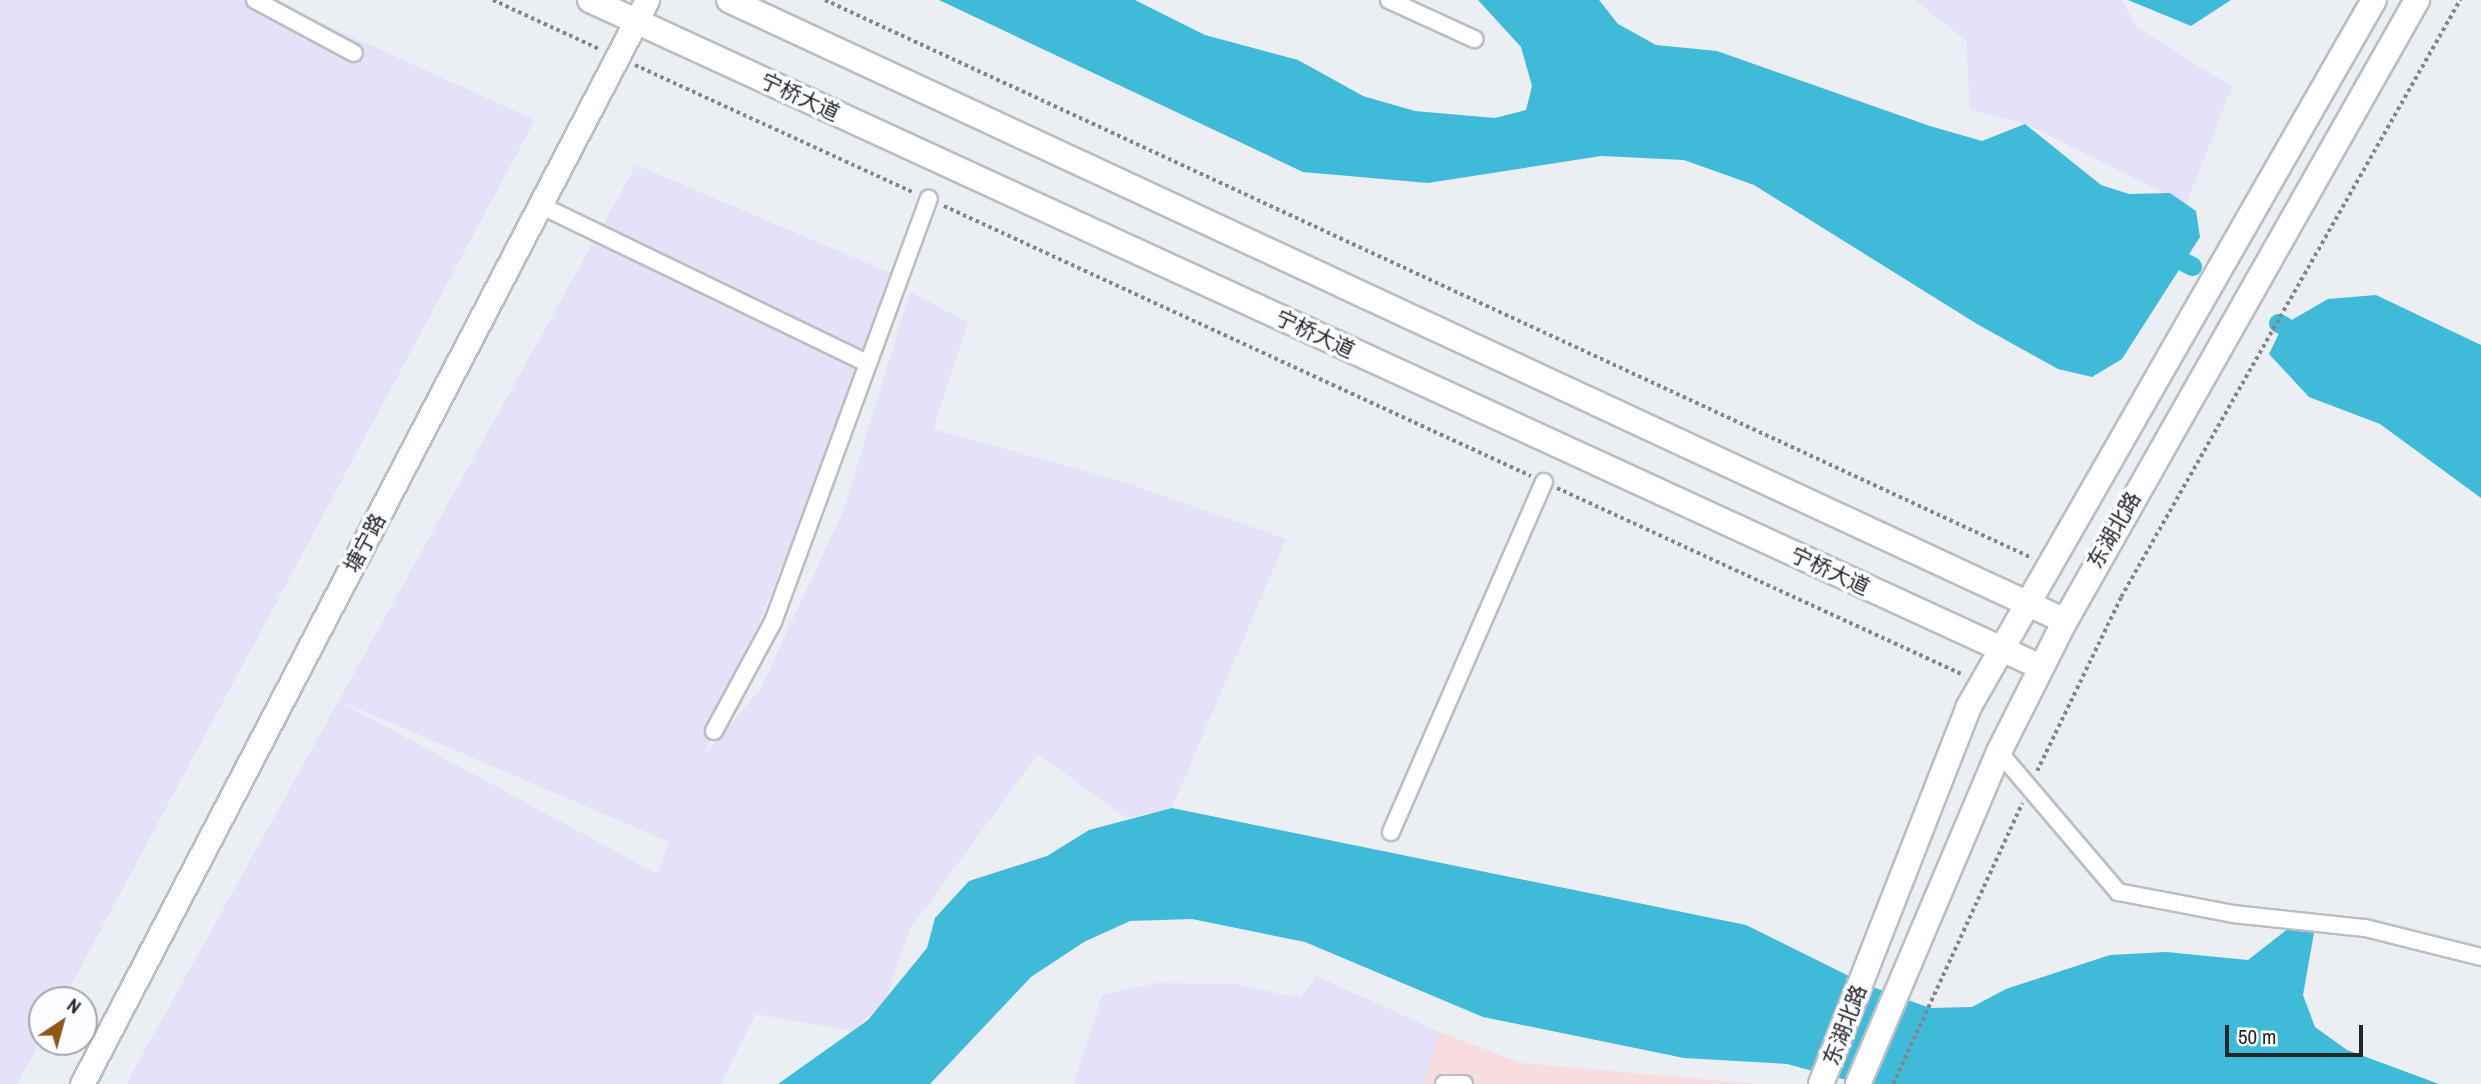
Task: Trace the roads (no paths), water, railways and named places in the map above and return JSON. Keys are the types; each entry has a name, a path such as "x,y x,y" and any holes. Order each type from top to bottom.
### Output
{"main road":[{"name":"宁桥大道","path":"590,0 642,11 2041,667"},
{"path":"729,0 2028,598 2065,621"},
{"name":"东湖北路","path":"1821,1084 1982,683 2046,565 2374,0"},
{"name":"东湖北路","path":"1858,1084 1906,965 1999,752 2041,667 2417,0"}],"street":[{"path":"255,0 354,53"},
{"path":"1389,0 1474,39"},
{"name":"塘宁路","path":"82,1084 642,11"},
{"path":"714,731 773,622 864,362 929,199"},
{"path":"542,206 864,362"},
{"path":"1391,832 1544,482"},
{"path":"1999,752 2118,892 2233,914 2365,928 2481,957"},
{"path":"1444,1084 1464,1084"}],"water":[{"path":"939,0 1135,0 1205,35 1298,60 1363,96 1415,111 1495,118 1526,110 1532,86 1521,47 1478,0 1599,0 1618,24 1656,45 1717,51 1930,126 1982,141 2025,124 2101,185 2129,194 2170,193 2196,211 2200,237 2122,359 2092,377 2058,369 1977,324 1754,185 1684,160 1601,156 1428,183 1303,172"},
{"path":"2128,0 2231,0 2191,26"},
{"path":"2376,295 2481,345 2481,498 2380,424 2309,397 2269,354 2283,325 2328,299"},
{"path":"1172,808 1746,925 1867,985 1930,1008 1972,1007 2006,989 2110,955 2166,952 2248,960 2294,924 2314,933 2303,995 2315,1027 2347,1050 2439,1084 1861,1084 1787,1064 1684,1058 1483,1017 1305,942 1192,919 1130,921 1084,942 1031,977 930,1084 778,1084 868,1020 927,948 935,918 969,881 1047,856 1089,830"}],"waterway":[{"path":"2184,262 2192,266"},
{"path":"2278,323 2283,325"}]}
